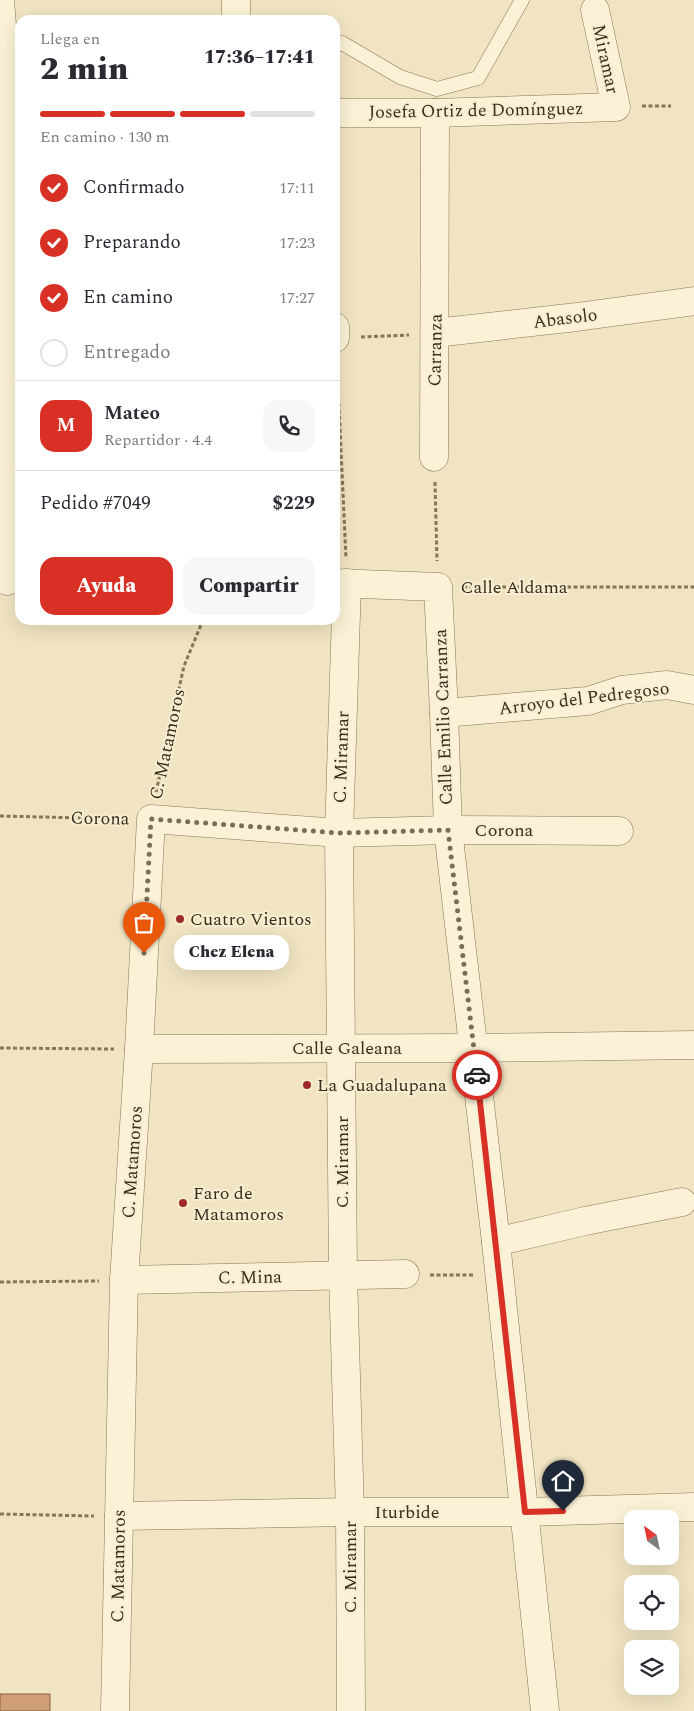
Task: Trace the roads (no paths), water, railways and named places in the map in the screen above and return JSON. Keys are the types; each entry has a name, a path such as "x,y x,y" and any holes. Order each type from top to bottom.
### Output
{"street":[{"path":"0,0 5,113 10,341 9,581"},
{"path":"236,0 236,15"},
{"name":"Miramar","path":"595,10 616,107"},
{"name":"Josefa Ortiz de Domínguez","path":"340,113 435,113 616,107"},
{"name":"Carranza","path":"434,457 436,332 435,113"},
{"name":"Abasolo","path":"436,332 577,317 694,301"},
{"name":"Calle Aldama","path":"341,583 438,587"},
{"name":"C. Miramar","path":"341,583 339,833 342,1275 350,1512 351,1711"},
{"name":"Calle Emilio Carranza","path":"438,587 448,830 496,1242 546,1711"},
{"name":"Arroyo del Pedregoso","path":"444,713 588,701 622,690 667,685 694,690"},
{"name":"Corona","path":"151,819 339,833 448,830 618,832"},
{"name":"C. Matamoros","path":"115,1711 124,1280 151,819"},
{"name":"Calle Galeana","path":"139,1049 694,1045"},
{"path":"496,1242 682,1202"},
{"name":"C. Mina","path":"124,1280 404,1274"},
{"name":"Iturbide","path":"119,1516 350,1512 525,1512 694,1507"}],"lane":[{"path":"340,44 342,43 400,76 437,89 478,78 522,0"}],"place":[{"name":"Cuatro Vientos","path":"180,919"},
{"name":"Chez Elena","path":"144,953"},
{"name":"La Guadalupana","path":"307,1085"},
{"name":"Faro de Matamoros","path":"183,1203"}]}
